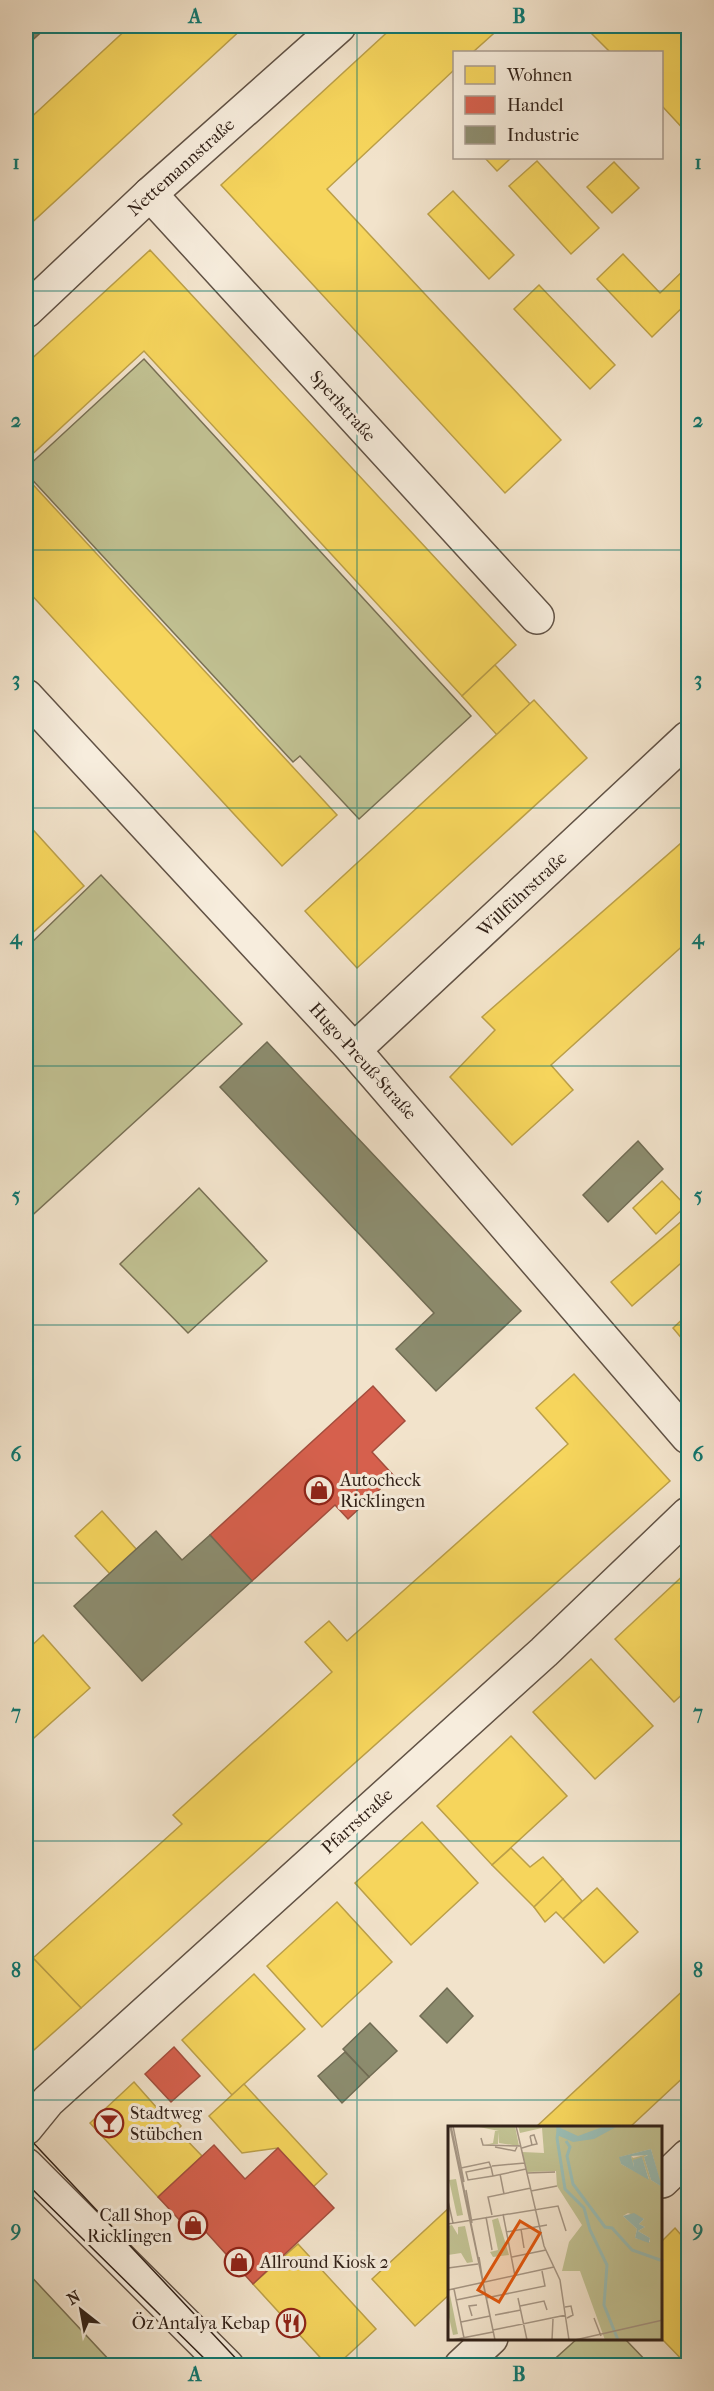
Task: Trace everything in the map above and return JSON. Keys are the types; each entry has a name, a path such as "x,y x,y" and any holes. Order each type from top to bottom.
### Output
{"street":[{"name":"Nettemannstraße","path":"26,311 150,194 339,26"},
{"name":"Sperlstraße","path":"150,194 537,617"},
{"name":"Hugo-Preuß-Straße","path":"26,696 354,1050 688,1437"},
{"name":"Willführstraße","path":"354,1050 688,738"},
{"name":"Pfarrstraße","path":"26,2128 48,2102 544,1652 688,1514"},
{"path":"663,2180 688,2156"},
{"path":"26,2165 227,2366"},
{"path":"461,2366 489,2340"}],"green space":[{"path":"144,359 471,716 359,819 300,756 293,762 26,473 26,468"},
{"path":"101,875 242,1024 26,1221 26,948"},
{"path":"199,1188 267,1261 188,1333 120,1264"},
{"path":"26,2271 111,2362 107,2365 26,2365"},
{"path":"576,2340 626,2340 650,2365 548,2365"}],"building: Wohnen":[{"path":"130,26 245,26 26,228 26,122"},
{"path":"394,26 502,26 474,51 453,51 453,71 327,189 561,440 505,493 221,185"},
{"path":"584,26 687,26 688,134 663,107 663,51 609,51"},
{"path":"486,159 510,159 497,171"},
{"path":"537,161 599,228 571,254 509,186"},
{"path":"614,162 639,188 612,213 587,187"},
{"path":"453,191 514,255 489,279 428,214"},
{"path":"150,250 516,645 462,696 144,351 26,460 26,364"},
{"path":"623,254 660,293 688,266 688,302 652,337 597,279"},
{"path":"539,285 615,365 590,389 514,309"},
{"path":"26,477 337,815 282,866 26,589"},
{"path":"495,665 530,704 497,735 462,696"},
{"path":"534,700 587,758 357,968 305,911"},
{"path":"26,822 84,886 28,937 26,933"},
{"path":"688,837 688,941 551,1065 573,1090 512,1145 450,1077 495,1030 482,1017"},
{"path":"662,1181 686,1206 656,1234 633,1208"},
{"path":"688,1216 688,1257 632,1306 611,1282"},
{"path":"688,1314 688,1346 673,1328"},
{"path":"574,1374 670,1481 81,2008 33,1958 182,1824 173,1815 332,1672 305,1642 329,1621 347,1641 568,1444 536,1408"},
{"path":"102,1511 137,1550 110,1574 75,1536"},
{"path":"688,1571 688,1689 674,1702 615,1639"},
{"path":"43,1635 90,1688 26,1745 26,1651"},
{"path":"591,1659 653,1726 595,1779 533,1712"},
{"path":"511,1736 567,1796 492,1865 437,1806"},
{"path":"422,1822 478,1883 411,1945 355,1883"},
{"path":"511,1848 530,1867 543,1857 563,1879 534,1907 492,1865"},
{"path":"563,1879 582,1901 563,1919 556,1912 545,1922 534,1907"},
{"path":"597,1888 638,1932 604,1963 563,1919"},
{"path":"337,1902 392,1962 322,2027 267,1966"},
{"path":"33,1958 81,2008 26,2057 26,1964"},
{"path":"254,1974 305,2029 232,2095 182,2040"},
{"path":"688,1986 688,2073 631,2126 537,2126"},
{"path":"134,2082 157,2108 162,2105 181,2126 177,2130 202,2156 158,2197 90,2123"},
{"path":"244,2084 327,2174 313,2187 278,2148 242,2153 209,2116"},
{"path":"448,2209 448,2296 415,2326 372,2279"},
{"path":"675,2228 688,2243 688,2366 663,2340 663,2240"},
{"path":"298,2244 376,2329 336,2366 328,2366 253,2284"}],"building: Handel":[{"name":"Autocheck Ricklingen","path":"373,1386 405,1421 372,1452 394,1476 348,1519 335,1505 252,1581 210,1535"},
{"path":"174,2047 200,2076 171,2102 145,2074"},
{"path":"214,2145 245,2179 278,2148 334,2208 253,2284 197,2222 188,2229 158,2197"}],"building: Industrie":[{"path":"26,26 48,26 26,46"},
{"path":"267,1042 521,1311 436,1391 396,1349 434,1313 220,1087"},
{"path":"638,1141 663,1169 608,1222 583,1195"},
{"path":"156,1531 182,1560 210,1535 252,1581 142,1681 74,1606"},
{"path":"447,1988 473,2016 447,2043 420,2016"},
{"path":"370,2023 397,2051 369,2077 343,2049"},
{"path":"345,2052 369,2077 342,2103 318,2076"}],"tram line":[{"path":"26,2135 243,2366"},
{"path":"26,2183 212,2366"}],"place":[{"name":"Autocheck Ricklingen","path":"319,1490"},
{"name":"Stadtweg Stübchen","path":"109,2123"},
{"name":"Call Shop Ricklingen","path":"193,2225"},
{"name":"Allround Kiosk 2","path":"239,2262"},
{"name":"Öz Antalya Kebap","path":"291,2323"}]}
